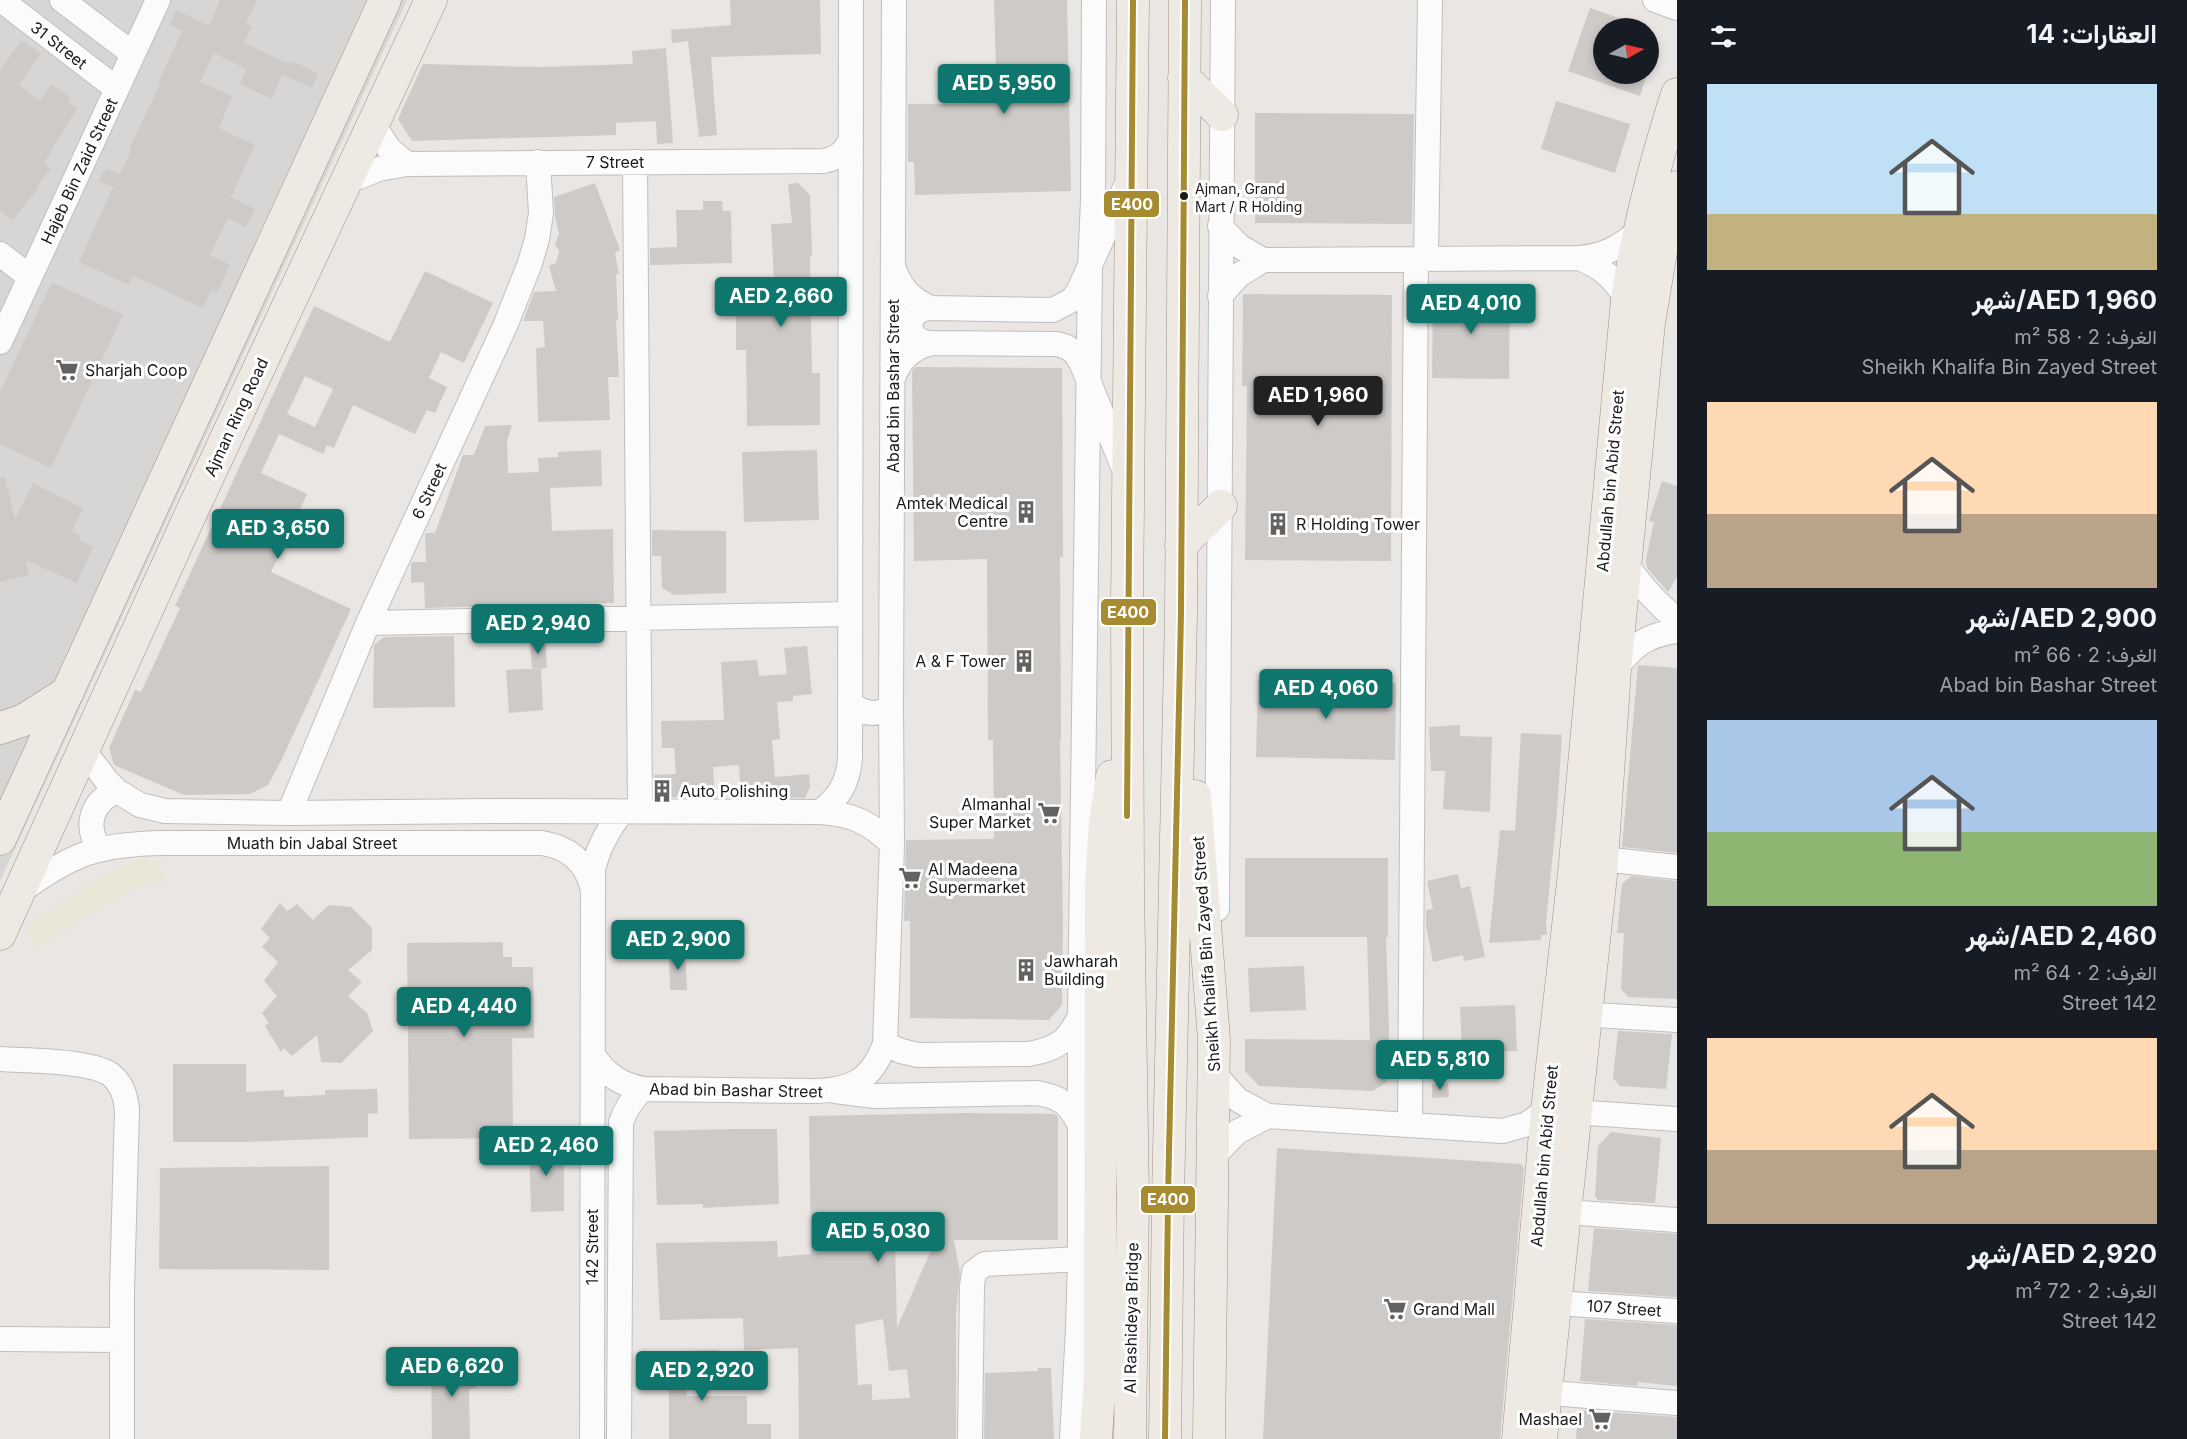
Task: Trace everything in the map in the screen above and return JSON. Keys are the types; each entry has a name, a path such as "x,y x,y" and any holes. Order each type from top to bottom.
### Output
{"main road":[{"path":"0,839 185,431 385,0"},
{"name":"Ajman Ring Road","path":"0,934 186,524 431,0"},
{"path":"1078,1330 1090,1266 1100,1187 1102,853 1115,760 1127,729 1133,0"},
{"name":"Sheikh Khalifa Bin Zayed Street","path":"1165,1439 1181,614 1185,0"},
{"path":"1184,78 1222,115"},
{"name":"Abdullah bin Abid Street","path":"1529,1439 1566,1204 1588,1113 1600,965 1592,869 1626,300 1638,231 1677,94"},
{"name":"Abdullah bin Abid Street","path":"1518,1439 1547,1110 1592,869 1615,670 1649,323 1666,267 1677,187"},
{"path":"1181,545 1221,506"},
{"name":"Sheikh Khalifa Bin Zayed Street","path":"1181,614 1211,989 1215,1076 1209,1438"},
{"path":"0,728 24,720 68,691"},
{"name":"Al Rashideya Bridge","path":"1127,729 1132,1197 1130,1439"},
{"name":"Abdullah bin Abid Street","path":"1540,1439 1566,1204 1577,900 1592,869"},
{"path":"1080,1141 1100,1187"},
{"name":"Abdullah bin Abid Street","path":"1559,1439 1571,1304 1566,1204"},
{"path":"1090,1266 1099,1390 1096,1439"},
{"path":"1089,1439 1099,1390"},
{"path":"1099,1390 1108,1410 1107,1439"},
{"path":"1209,1438 1234,1418"}],"street":[{"name":"31 Street","path":"1,0 117,89"},
{"path":"62,0 133,54"},
{"name":"Hajeb Bin Zaid Street","path":"0,342 158,0"},
{"path":"820,812 838,795 849,774 851,0"},
{"name":"Abad bin Bashar Street","path":"593,1054 602,1068 614,1078 627,1086 643,1089 833,1091 851,1086 867,1076 879,1061 885,1044 892,844 894,0"},
{"path":"970,1439 972,1279 974,1272 986,1264 1090,1266 1080,1141 1080,1016 1094,0"},
{"path":"1211,989 1216,932 1221,506 1220,226 1224,0"},
{"path":"1410,1125 1421,259 1430,0"},
{"path":"1655,0 1677,8"},
{"path":"373,124 388,149 407,164"},
{"name":"7 Street","path":"346,182 380,169 407,164 823,161 832,160 841,155 851,139"},
{"path":"823,161 839,170 850,184"},
{"name":"6 Street","path":"289,813 368,623 505,326 530,263 537,239 540,213 538,162"},
{"path":"631,812 638,619 635,162"},
{"path":"1128,480 1081,362 1067,347 1057,344 922,343 914,338 910,330 910,321 915,313 923,308 1053,310 1072,300 1090,268 1131,173"},
{"path":"1220,226 1239,246 1263,260 1579,258 1611,251 1626,243 1638,231"},
{"path":"0,254 30,277"},
{"path":"1579,258 1594,264 1608,274 1619,286 1626,300"},
{"path":"1220,296 1239,275 1263,260"},
{"path":"893,268 898,282 907,293 918,302 932,308"},
{"path":"893,378 898,365 906,355 918,347 931,344"},
{"path":"1625,562 1639,584 1656,603 1677,620"},
{"path":"368,623 850,614"},
{"path":"1615,670 1627,654 1642,641 1677,631"},
{"path":"850,702 856,709 874,714 891,707"},
{"name":"Muath bin Jabal Street","path":"84,751 107,782 117,791 140,805 165,811 631,812"},
{"path":"100,849 92,835 91,819 97,804 109,794 117,791"},
{"path":"492,811 500,827 492,842"},
{"path":"593,1054 593,869 598,848 608,829 631,812 841,813 860,819 878,830 892,844"},
{"name":"Muath bin Jabal Street","path":"20,892 72,858 100,849 141,843 542,843 566,850 584,867 590,878 592,890"},
{"path":"1592,869 1677,867"},
{"path":"1596,1015 1677,1020"},
{"path":"885,1044 918,1055 1029,1054 1046,1051 1061,1043 1073,1031 1080,1016"},
{"name":"142 Street","path":"592,1439 593,1054"},
{"path":"0,1059 98,1068 110,1074 120,1084 126,1096 128,1110 122,1340 122,1439"},
{"path":"1215,1076 1238,1100 1268,1116 1503,1131 1527,1124 1547,1110"},
{"name":"142 Street","path":"619,1439 621,1122 625,1109 643,1089"},
{"path":"833,1091 875,1096 1051,1095 1064,1102 1074,1113 1080,1141"},
{"path":"1588,1113 1677,1119"},
{"path":"1214,1156 1237,1132 1268,1116"},
{"path":"1503,1131 1516,1137 1527,1146 1536,1156 1542,1169"},
{"path":"592,1153 606,1148 620,1155"},
{"path":"1566,1204 1677,1220"},
{"name":"107 Street","path":"1571,1304 1677,1311"},
{"path":"1072,1439 1078,1330"},
{"path":"0,1339 122,1340"},
{"path":"1563,1394 1677,1403"}],"shaded area":[{"path":"0,0 407,0 0,881"},
{"path":"157,859 164,881 130,890 36,948 26,926 98,879 126,865 141,860"}],"building":[{"path":"220,0 257,0 246,24 252,26 244,43 290,64 292,61 318,73 312,88 282,75 272,99 240,84 246,69 214,53 200,82 232,96 219,128 255,145 231,197 255,209 246,227 228,218 210,255 230,265 217,293 211,290 203,308 133,276 129,285 79,262 113,187 99,181 106,168 120,174 182,31 169,25 176,10 209,26"},
{"path":"730,0 820,0 821,54 711,57 717,135 699,137 688,41 672,43 671,30 731,25"},
{"path":"994,0 1067,0 1071,191 915,195 914,162 908,162 908,104 997,103"},
{"path":"1590,8 1619,18 1593,18 1593,80 1568,71"},
{"path":"22,40 41,54 19,85 40,100 51,84 71,98 68,103 77,108 44,163 51,168 12,221 0,210 0,70"},
{"path":"666,48 673,143 657,144 656,121 616,123 616,135 412,141 398,119 423,64 538,67 633,64 632,51"},
{"path":"1605,84 1644,84 1640,96"},
{"path":"1556,101 1630,124 1615,173 1541,149"},
{"path":"1255,113 1414,114 1412,224 1255,223"},
{"path":"595,183 620,250 615,253 619,274 616,274 618,320 616,320 619,377 608,377 610,420 538,422 536,348 545,347 543,321 523,321 534,292 556,291 549,266 556,263 559,251 555,244 559,234 554,197"},
{"path":"798,183 810,195 812,373 820,373 820,425 747,426 746,350 736,350 736,279 774,279 771,224 792,223 788,184"},
{"path":"703,201 722,201 723,211 731,211 732,263 650,265 650,248 677,247 676,210 703,210"},
{"path":"425,271 493,303 464,363 441,352 429,378 447,387 435,413 427,410 415,434 353,405 334,448 327,445 323,454 279,434 261,473 307,494 271,572 351,609 268,785 250,794 184,795 114,765 109,748 135,690 141,692 180,608 175,606 314,306 390,342","holes":["305,376 333,389 315,427 287,414"]},
{"path":"52,282 123,315 51,468 0,444 0,392"},
{"path":"1433,290 1510,291 1509,379 1432,378"},
{"path":"1243,294 1392,295 1391,561 1245,560 1247,386 1242,386"},
{"path":"916,367 1062,368 1063,557 1060,557 1060,740 1062,1005 1049,1020 910,1018 910,921 904,921 906,840 994,839 993,740 988,740 987,559 914,561 912,371"},
{"path":"512,425 507,441 508,473 539,472 538,458 558,457 558,452 601,450 602,486 550,488 552,531 613,529 614,603 425,608 424,582 411,583 411,565 412,562 426,562 425,533 435,533 463,455 474,455 485,426"},
{"path":"817,450 819,520 744,522 742,452"},
{"path":"5,477 15,519 33,483 83,508 72,531 81,536 79,540 93,547 77,583 26,560 29,575 0,582 0,478"},
{"path":"1662,481 1677,486 1677,577 1668,592 1647,568 1646,559 1654,522 1649,521"},
{"path":"652,530 726,531 726,593 674,595 662,588 661,556 652,556"},
{"path":"454,636 455,707 373,708 374,645 384,637"},
{"path":"545,641 547,668 532,669 530,642"},
{"path":"807,646 812,694 793,696 793,701 777,702 780,739 772,740 775,777 809,774 810,787 805,798 741,796 739,765 713,767 715,797 654,797 654,775 676,774 674,748 662,748 661,721 724,720 721,662 757,660 759,676 787,674 784,648"},
{"path":"1638,665 1677,668 1677,853 1622,847"},
{"path":"541,668 543,710 509,713 506,670"},
{"path":"1258,680 1396,683 1395,760 1256,757"},
{"path":"1460,725 1460,736 1492,737 1490,812 1443,809 1445,771 1431,771 1429,727"},
{"path":"1521,733 1562,735 1546,922 1547,935 1541,935 1541,940 1489,943 1500,830 1515,831"},
{"path":"1245,858 1388,858 1387,1082 1373,1091 1259,1086 1245,1071 1245,1039 1370,1040 1367,937 1245,937"},
{"path":"1458,874 1461,888 1470,886 1485,957 1464,961 1463,955 1433,962 1426,926 1426,910 1433,909 1427,881"},
{"path":"1631,876 1677,881 1677,999 1628,997 1621,989 1624,933 1617,933 1622,884"},
{"path":"280,903 287,911 297,904 313,920 329,905 351,907 372,928 372,950 348,970 362,982 348,996 367,1013 373,1031 341,1063 321,1062 317,1035 292,1056 284,1048 281,1052 265,1026 269,1023 262,1013 277,996 264,981 278,962 262,947 270,938 261,929"},
{"path":"503,942 503,957 512,957 512,967 533,967 534,1038 512,1038 513,1138 409,1139 407,943"},
{"path":"685,952 687,990 670,990 669,953"},
{"path":"1304,966 1306,1010 1250,1012 1248,968"},
{"path":"1515,1005 1517,1051 1462,1052 1460,1007"},
{"path":"1618,1031 1672,1034 1666,1089 1620,1086 1613,1078"},
{"path":"173,1064 246,1064 246,1092 284,1090 284,1097 325,1095 325,1090 377,1089 378,1113 368,1114 368,1137 246,1142 173,1142"},
{"path":"1448,1083 1449,1097 1432,1098 1432,1084"},
{"path":"965,1113 1055,1114 1058,1117 1058,1240 954,1240 960,1273 956,1314 956,1439 799,1439 798,1348 744,1350 743,1318 660,1320 656,1243 777,1241 778,1257 811,1254 809,1116","holes":["895,1241 935,1241 897,1328","883,1319 889,1371 907,1369 910,1398 872,1400 872,1384 858,1385 855,1325"]},
{"path":"777,1129 779,1204 703,1208 703,1204 657,1205 654,1131"},
{"path":"1611,1132 1661,1138 1655,1203 1597,1200 1595,1197 1598,1146"},
{"path":"549,1134 555,1160 564,1160 564,1211 531,1212 529,1138"},
{"name":"Grand Mall","path":"1277,1148 1521,1164 1524,1168 1500,1439 1263,1439"},
{"path":"329,1166 329,1270 159,1269 160,1168"},
{"path":"1594,1228 1677,1234 1677,1297 1588,1291"},
{"path":"1585,1319 1677,1325 1677,1386 1638,1382 1637,1386 1580,1381"},
{"path":"718,1350 719,1367 685,1369 687,1396 747,1396 747,1424 771,1424 771,1439 669,1439 669,1376 650,1376 649,1352"},
{"path":"476,1360 476,1388 469,1389 470,1439 432,1439 431,1361"},
{"path":"1038,1368 1051,1368 1054,1439 984,1439 985,1373 1038,1371"},
{"path":"1578,1410 1677,1417 1677,1439 1576,1439"}],"transit line":[{"name":"E400","path":"1127,816 1133,0"},
{"name":"E400","path":"1165,1439 1181,614 1185,0"}],"place":[{"name":"Ajman, Grand Mart / R Holding","path":"1184,196"},
{"name":"Sharjah Coop","path":"67,370"},
{"name":"Amtek Medical Centre","path":"1026,512"},
{"name":"R Holding Tower","path":"1278,524"},
{"name":"A & F Tower","path":"1024,661"},
{"name":"Auto Polishing","path":"662,791"},
{"name":"Almanhal Super Market","path":"1049,813"},
{"name":"Al Madeena Supermarket","path":"910,878"},
{"name":"Jawharah Building","path":"1026,970"},
{"name":"Grand Mall","path":"1395,1309"},
{"name":"Mashael","path":"1600,1419"}]}
